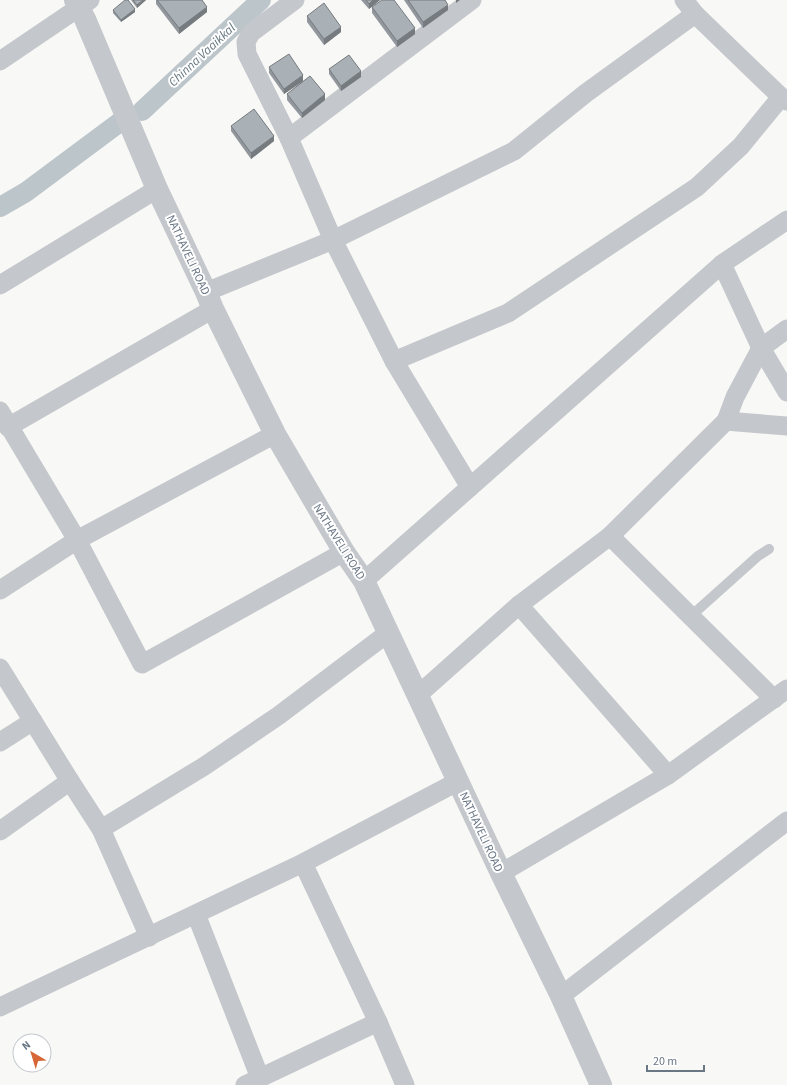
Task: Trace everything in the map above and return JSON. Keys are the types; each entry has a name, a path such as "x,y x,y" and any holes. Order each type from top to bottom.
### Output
{"street":[{"path":"295,0 250,33 246,42 246,54 289,138 333,240 394,362 470,487"},
{"path":"289,138 472,0"},
{"path":"0,61 81,3"},
{"name":"NATHAVELI ROAD","path":"81,3 85,19 157,189 275,434 344,552 364,581 500,873 561,996 597,1084"},
{"path":"344,552 142,664 77,540 4,419 210,300 514,151 690,7 784,99 741,146 697,187 508,313 394,362"},
{"path":"0,285 157,189"},
{"path":"364,581 722,264 787,220"},
{"path":"722,264 761,348 787,392"},
{"path":"418,695 519,605 610,536 726,421 735,397 761,348 787,329"},
{"path":"726,421 787,426"},
{"path":"0,590 77,540 275,434"},
{"path":"500,873 668,775 781,694 692,616 610,536"},
{"path":"519,605 668,775"},
{"path":"101,829 203,767 278,716 388,632"},
{"path":"0,668 101,829 149,937"},
{"path":"0,742 33,721"},
{"path":"0,831 70,781"},
{"path":"0,1007 303,862 458,782"},
{"path":"561,996 787,821"},
{"path":"303,862 378,1022 405,1085"},
{"path":"196,914 253,1081 378,1022"}],"lane":[{"path":"692,616 758,556 769,549"}],"building":[{"path":"125,0 128,0 135,9 121,20 113,10"},
{"path":"133,0 143,0 137,5"},
{"path":"157,0 202,0 207,7 179,28"},
{"path":"366,0 373,0 369,4"},
{"path":"382,0 394,0 415,28 397,41 372,7"},
{"path":"408,0 445,0 448,5 423,22"},
{"path":"324,3 341,27 324,39 307,16"},
{"path":"289,54 303,75 284,89 269,67"},
{"path":"349,55 361,71 341,86 329,69"},
{"path":"310,76 325,94 302,113 287,94"},
{"path":"254,109 274,136 251,153 231,126"}],"waterway":[{"name":"Chinna Vaaikkal","path":"142,111 261,0"},
{"name":"Chinna Vaaikkal","path":"0,207 26,192 120,122"}]}
